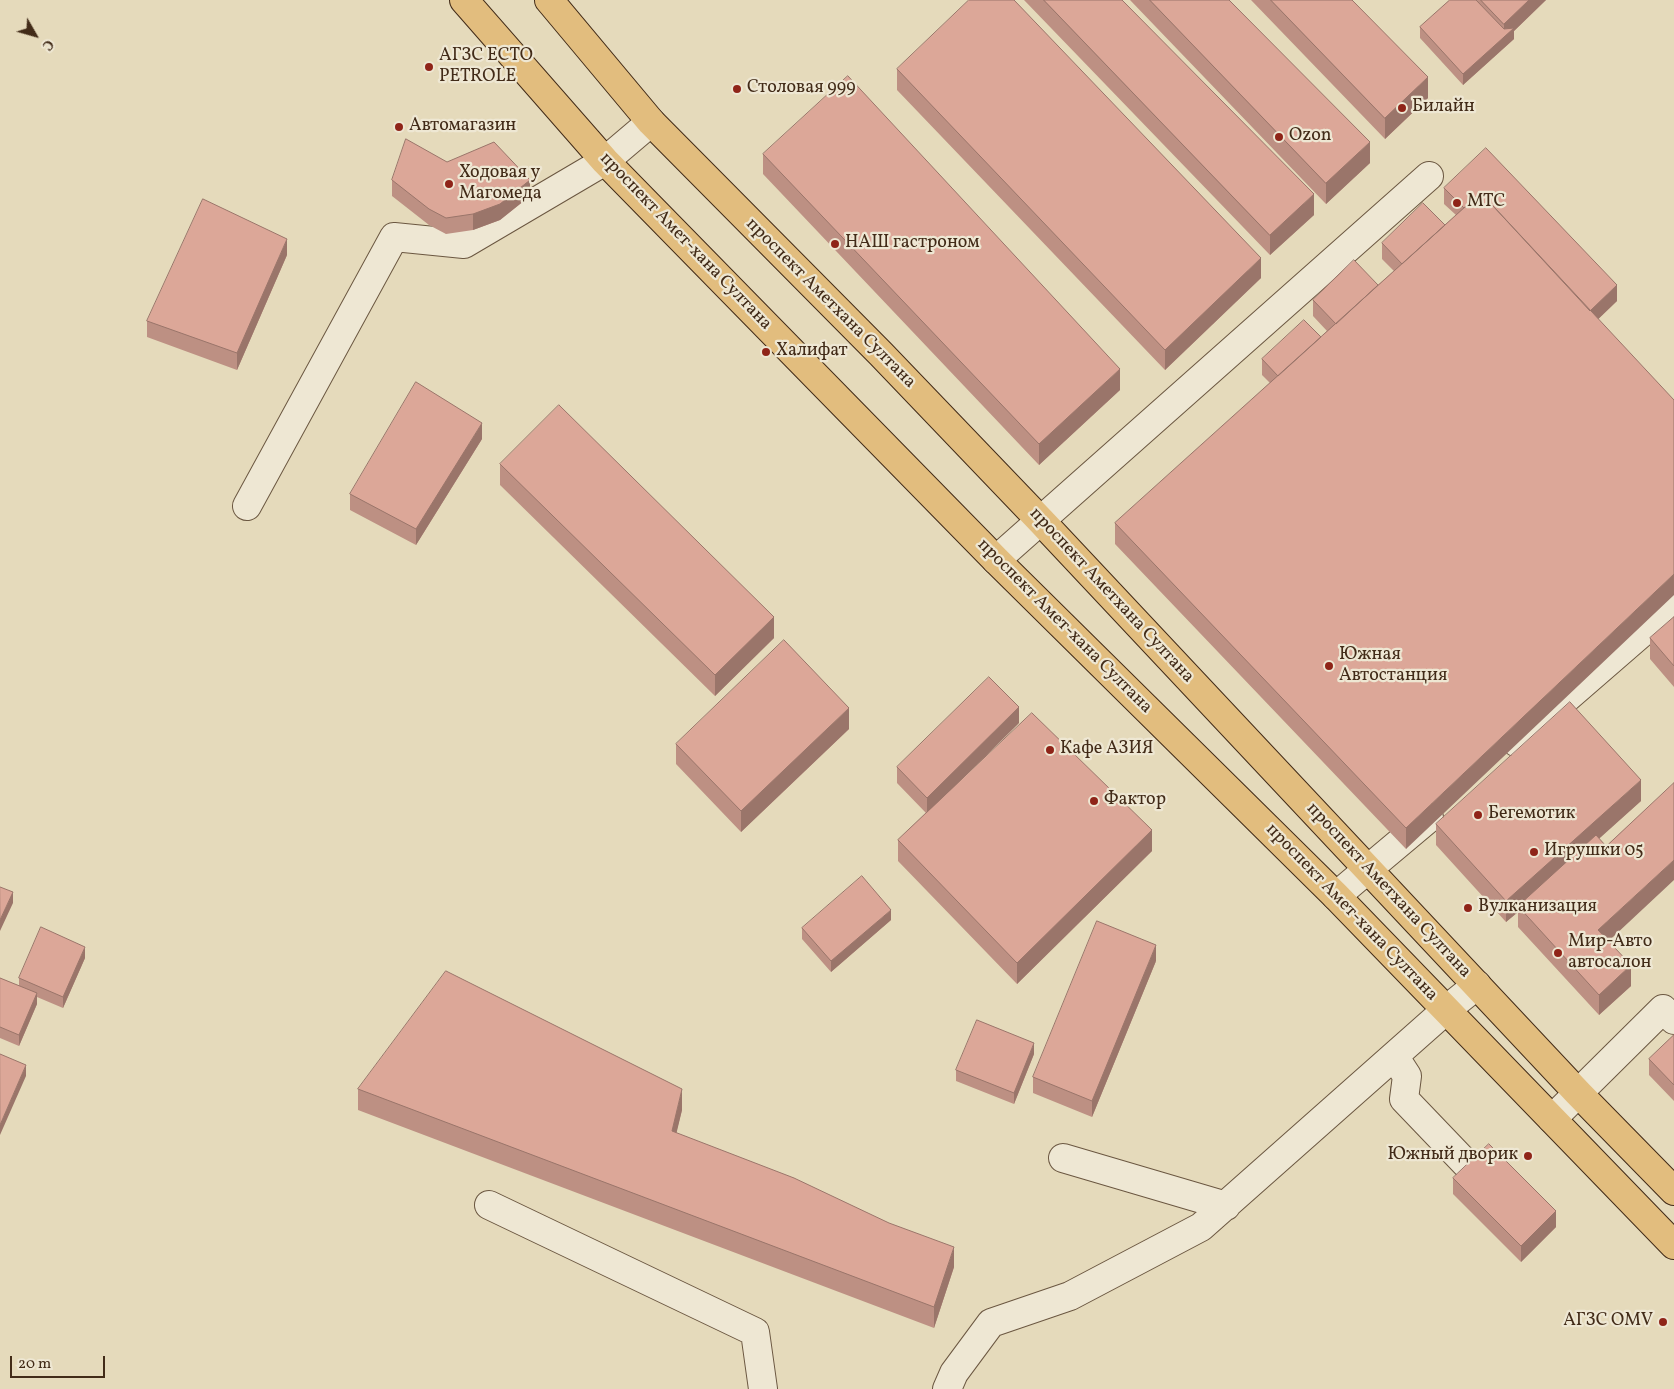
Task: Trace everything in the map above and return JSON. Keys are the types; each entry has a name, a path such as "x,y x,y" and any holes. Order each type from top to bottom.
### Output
{"main road":[{"name":"проспект Амет-хана Султана","path":"464,0 605,161 996,560 1336,896 1674,1246"},
{"name":"проспект Аметхана Султана","path":"548,0 651,122 881,354 1041,521 1578,1093 1674,1191"}],"lane":[{"path":"247,506 394,237 464,244 605,161 651,122"},
{"path":"996,560 1429,176"},
{"path":"1495,760 1674,605"},
{"path":"1336,896 1369,870 1450,799"},
{"path":"947,1389 954,1373 991,1323 1070,1296 1201,1227 1476,984"},
{"path":"1552,1119 1663,1008 1674,1020"},
{"path":"1394,1056 1407,1076 1404,1099 1472,1170"},
{"path":"1063,1158 1226,1206"},
{"path":"489,1205 755,1332 763,1389"}],"building":[{"path":"969,0 1014,0 1261,258 1165,350 897,69"},
{"path":"1044,0 1122,0 1314,194 1270,235"},
{"path":"1150,0 1229,0 1370,142 1326,183"},
{"path":"1271,0 1352,0 1428,77 1385,118"},
{"path":"1450,0 1476,0 1504,29 1514,28 1463,74 1420,27"},
{"path":"1481,0 1529,0 1504,24"},
{"path":"848,76 1120,369 1039,444 763,154"},
{"path":"406,139 447,162 494,142 530,180 500,204 473,214 446,218 429,209 392,180"},
{"path":"1486,148 1617,285 1590,311 1481,193 1464,208 1444,188"},
{"path":"1481,193 1674,400 1674,574 1406,828 1115,523"},
{"path":"203,199 287,239 237,353 147,321"},
{"path":"1423,203 1445,225 1402,264 1382,243"},
{"path":"1354,260 1378,285 1336,324 1313,300"},
{"path":"1304,320 1321,337 1278,376 1262,359"},
{"path":"416,382 482,423 416,529 350,494"},
{"path":"559,405 774,617 715,675 500,464"},
{"path":"1674,617 1674,666 1650,638"},
{"path":"784,640 849,708 741,811 676,744"},
{"path":"989,677 1019,707 927,798 897,767"},
{"path":"1570,702 1641,780 1506,901 1436,824"},
{"path":"1032,713 1152,830 1017,963 898,840"},
{"path":"1674,783 1674,860 1598,930 1631,965 1599,995 1518,906 1596,835 1606,846"},
{"path":"862,876 891,910 831,961 802,928"},
{"path":"0,887 13,892 0,920"},
{"path":"1097,921 1156,945 1092,1101 1033,1077"},
{"path":"41,927 85,947 63,997 19,978"},
{"path":"446,971 682,1089 672,1131 794,1178 889,1223 954,1247 934,1307 358,1089"},
{"path":"0,978 37,993 19,1035 0,1027"},
{"path":"977,1020 1034,1043 1014,1093 956,1070"},
{"path":"1674,1035 1674,1085 1649,1059"},
{"path":"0,1054 26,1065 0,1125"},
{"path":"1489,1144 1556,1211 1521,1246 1453,1178"}],"place":[{"name":"АГЗС ECTO PETROLE","path":"429,67"},
{"name":"Столовая 999","path":"737,89"},
{"name":"Билайн","path":"1402,108"},
{"name":"Автомагазин","path":"399,127"},
{"name":"Ozon","path":"1279,137"},
{"name":"Ходовая у Магомеда","path":"449,184"},
{"name":"МТС","path":"1457,203"},
{"name":"НАШ гастроном","path":"835,244"},
{"name":"Халифат","path":"766,352"},
{"name":"Южная Автостанция","path":"1329,666"},
{"name":"Кафе АЗИЯ","path":"1050,750"},
{"name":"Фактор","path":"1094,801"},
{"name":"Бегемотик","path":"1478,815"},
{"name":"Игрушки 05","path":"1534,852"},
{"name":"Вулканизация","path":"1468,908"},
{"name":"Мир-Авто автосалон","path":"1558,953"},
{"name":"Южный дворик","path":"1528,1156"},
{"name":"АГЗС OMV","path":"1663,1322"}]}
